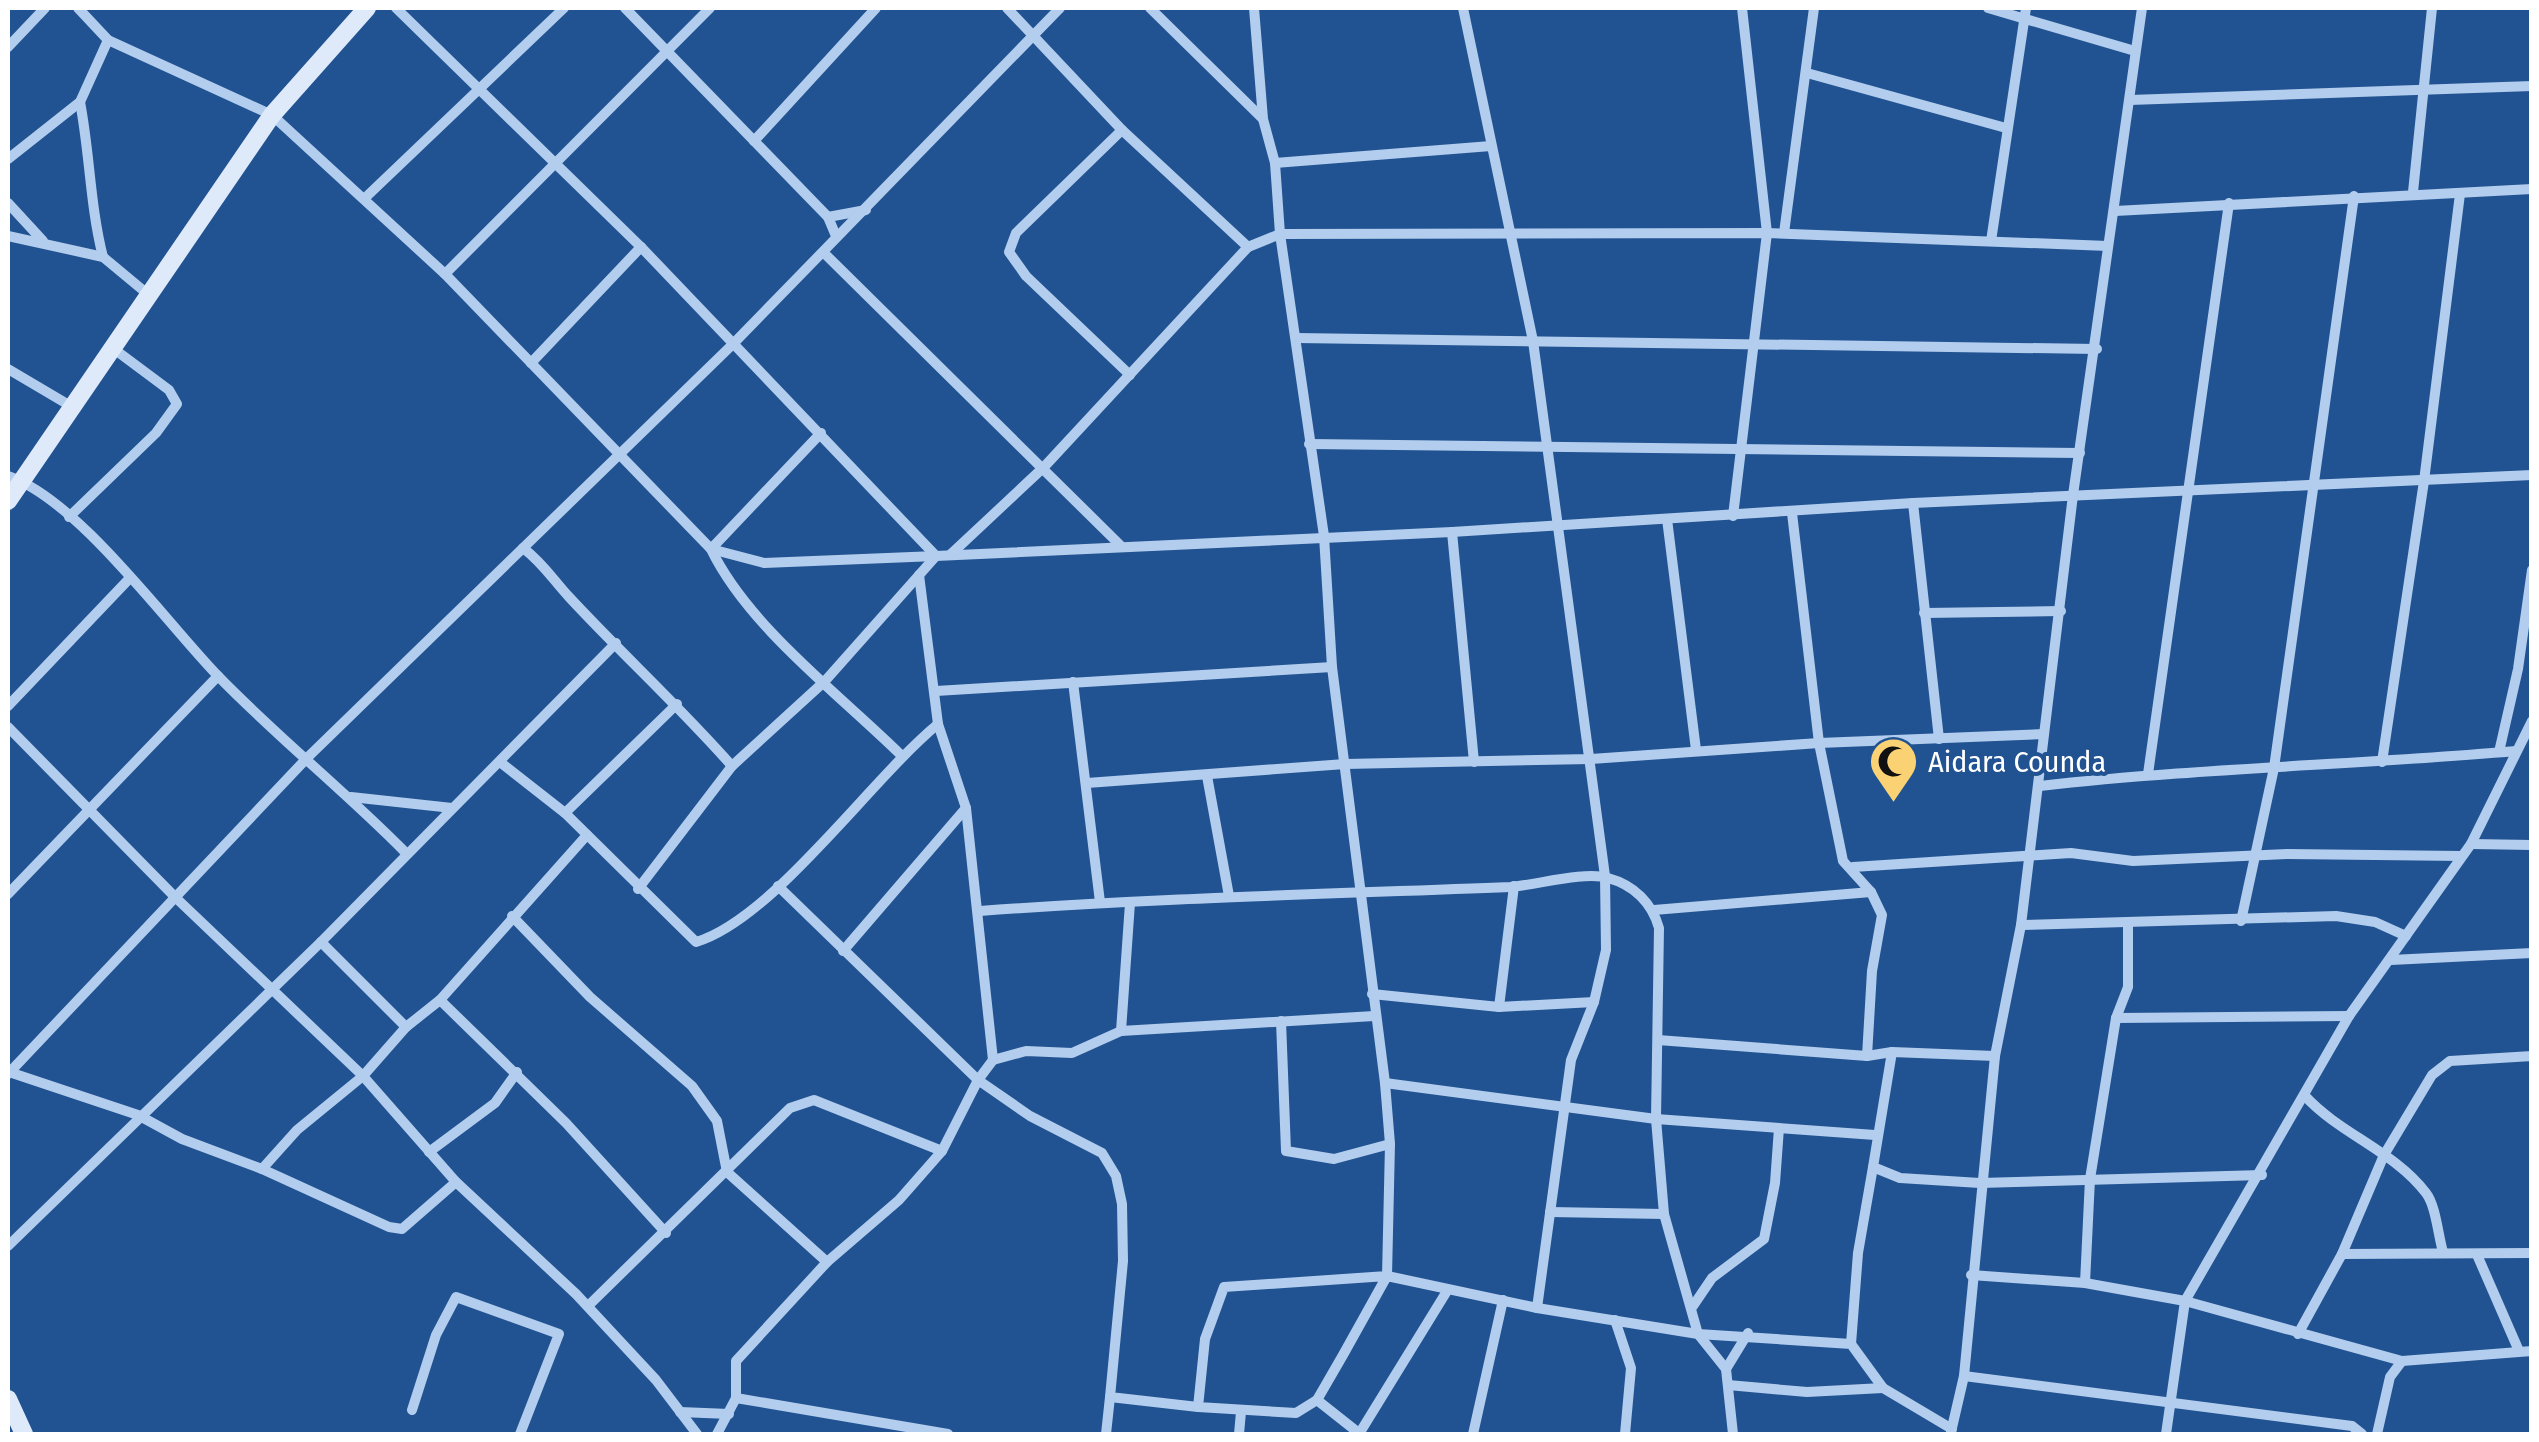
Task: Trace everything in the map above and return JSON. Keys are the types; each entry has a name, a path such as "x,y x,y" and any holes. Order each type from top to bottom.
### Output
{"main road":[{"path":"8,501 15,479 74,408 272,115 367,8"},
{"path":"8,1399 24,1434"}],"street":[{"path":"8,47 45,8"},
{"path":"78,8 108,40 272,115 366,197 711,549 726,579 749,607 901,754"},
{"path":"396,8 641,248 936,556"},
{"path":"366,197 564,8"},
{"path":"626,8 828,216 836,236"},
{"path":"445,274 710,8"},
{"path":"754,140 876,8"},
{"path":"1007,8 1034,32 1122,130 1248,247"},
{"path":"456,1182 402,1229 389,1227 262,1169 182,1139 138,1115 8,1073 308,758 733,344 1060,8"},
{"path":"1150,8 1263,119"},
{"path":"1110,1398 1241,1412 1296,1413 1316,1400 1387,1276 1390,1144 1385,1083 1332,667 1324,536 1280,234 1274,163 1263,119 1254,8"},
{"path":"1463,8 1532,341 1605,876 1606,950 1594,1002 1571,1060 1537,1308"},
{"path":"1733,516 1757,343 1767,233 1742,8"},
{"path":"1784,233 1814,8"},
{"path":"1988,8 2026,12 2135,52"},
{"path":"1892,1052 1858,1253 1851,1344 1884,1388 1951,1432 1964,1376 1995,1056 2021,925 2073,495 2097,349 2142,8"},
{"path":"2413,192 2432,8"},
{"path":"1990,240 2026,12"},
{"path":"8,158 80,102 108,40"},
{"path":"1806,74 2006,128"},
{"path":"2130,100 2532,86"},
{"path":"80,102 90,155 91,211 103,257"},
{"path":"1122,130 1016,233 1009,252 1026,276 1130,375"},
{"path":"1274,163 1491,146"},
{"path":"2115,212 2229,202 2532,189"},
{"path":"2382,762 2424,481 2460,194"},
{"path":"2240,922 2274,768 2354,196"},
{"path":"2148,774 2229,202"},
{"path":"8,203 44,242"},
{"path":"828,216 866,210"},
{"path":"950,555 1044,466 1248,247 1280,234 1784,233 2108,246"},
{"path":"8,236 103,257 151,297"},
{"path":"531,363 641,248"},
{"path":"824,253 1120,545"},
{"path":"1296,338 2097,349"},
{"path":"69,516 156,433 176,404 169,390 114,348"},
{"path":"8,369 74,408"},
{"path":"711,549 821,434"},
{"path":"1309,444 1544,443 2080,453"},
{"path":"711,549 764,562 936,556 1452,532 1913,503 2532,475"},
{"path":"15,479 69,516 218,676 406,853"},
{"path":"1913,503 1939,739"},
{"path":"1792,513 1819,742 1843,860 1872,892 1882,915 1872,971 1867,1056"},
{"path":"1667,519 1696,750"},
{"path":"1452,532 1474,762"},
{"path":"523,548 543,563 568,596 677,704 732,766"},
{"path":"638,889 732,766 825,681 936,556"},
{"path":"2498,752 2518,670 2532,570"},
{"path":"919,575 938,724 966,808 993,1060"},
{"path":"8,706 128,579"},
{"path":"1924,613 2061,611"},
{"path":"8,1246 138,1115 321,942 616,643"},
{"path":"936,691 1332,667"},
{"path":"8,894 218,676"},
{"path":"1073,682 1100,902"},
{"path":"565,812 677,704"},
{"path":"2166,1434 2186,1301 2262,1176 2349,1016 2471,844 2532,720"},
{"path":"500,762 565,812 638,889 696,942 717,936 778,886 901,754 938,724"},
{"path":"8,727 175,897 363,1076 456,1182 588,1306 697,1434"},
{"path":"1086,783 1345,764 1590,759 1819,742 2044,734"},
{"path":"2040,786 2148,774 2382,762 2516,750"},
{"path":"1206,776 1229,896"},
{"path":"351,798 452,808"},
{"path":"843,952 966,808"},
{"path":"262,1169 298,1130 363,1076 406,1027 440,1000 587,836"},
{"path":"2471,844 2532,845"},
{"path":"1853,867 2071,853 2133,861 2253,856 2462,856"},
{"path":"980,911 1362,889 1514,886 1605,876 1634,890 1654,910 1659,928 1656,1120 1664,1214 1698,1334 1726,1369 1733,1434"},
{"path":"778,886 978,1080 1030,1116 1102,1153 1116,1176 1122,1204 1123,1261 1106,1434"},
{"path":"1498,1007 1514,886"},
{"path":"1654,910 1872,892"},
{"path":"1121,1031 1130,904"},
{"path":"512,916 590,997 692,1086 717,1121 727,1172 826,1262"},
{"path":"2021,925 2355,917 2406,936"},
{"path":"2085,1283 2090,1179 2116,1018 2128,987 2128,922"},
{"path":"321,942 406,1027"},
{"path":"2390,960 2532,953"},
{"path":"1372,994 1498,1007 1594,1002"},
{"path":"440,1000 517,1072 666,1233"},
{"path":"718,1434 736,1398 736,1361 826,1262 899,1200 942,1151 978,1080 993,1060 1026,1051 1072,1053 1121,1031 1374,1016"},
{"path":"2116,1018 2349,1016"},
{"path":"1281,1022 1286,1151 1334,1159 1390,1144"},
{"path":"1658,1040 1867,1056 1892,1052 1995,1056"},
{"path":"2298,1334 2342,1254 2384,1156 2432,1075 2450,1060 2532,1056"},
{"path":"429,1152 495,1103 517,1072"},
{"path":"1385,1083 1656,1120 1875,1135"},
{"path":"2305,1096 2325,1118 2384,1156 2428,1195 2442,1252"},
{"path":"588,1306 790,1108 814,1100 942,1151"},
{"path":"1693,1306 1712,1278 1764,1239 1775,1183 1779,1128"},
{"path":"1873,1167 1900,1178 1980,1183 2262,1176"},
{"path":"1550,1212 1664,1214"},
{"path":"2342,1254 2442,1252 2478,1257 2532,1253"},
{"path":"1971,1274 2085,1283 2186,1301 2402,1360 2525,1351 2478,1257"},
{"path":"1198,1407 1205,1340 1224,1287 1387,1276 1537,1308 1698,1334 1748,1334 1851,1344"},
{"path":"1316,1400 1360,1434 1447,1291"},
{"path":"412,1410 436,1336 456,1298 479,1302 559,1334 520,1434"},
{"path":"1474,1434 1503,1300"},
{"path":"1615,1320 1631,1368 1624,1434"},
{"path":"1726,1369 1748,1334"},
{"path":"2377,1434 2390,1377 2402,1360"},
{"path":"1964,1376 2352,1426 2362,1434"},
{"path":"1728,1385 1808,1392 1884,1388"},
{"path":"736,1398 948,1434"},
{"path":"680,1412 729,1414"},
{"path":"1240,1434 1241,1412"}],"place":[{"name":"Aidara Counda","path":"1893,804"}]}
